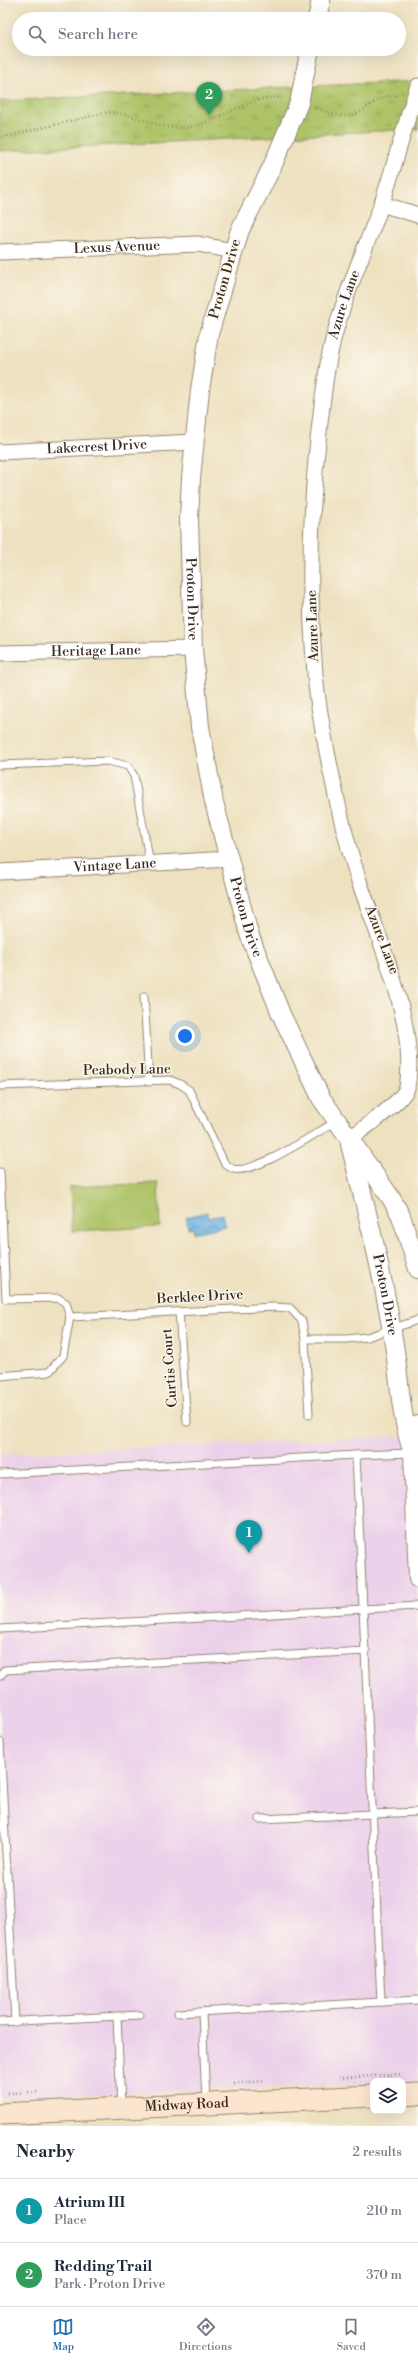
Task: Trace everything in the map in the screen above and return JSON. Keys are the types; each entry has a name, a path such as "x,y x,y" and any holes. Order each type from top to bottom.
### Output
{"main road":[{"path":"406,2095 418,2094"},
{"name":"Midway Road","path":"0,2114 370,2096"}],"street":[{"path":"318,12 321,0"},
{"name":"Proton Drive","path":"309,56 299,103 272,167 240,230 209,334 200,390 194,442 189,519 193,648 200,727 214,802 249,934 281,1014 322,1098 391,1198 403,1223 418,1269"},
{"name":"Azure Lane","path":"349,1139 412,1093 412,1042 407,1012 398,982 357,875 336,798 324,731 315,674 311,550 315,462 325,386 335,330 381,204 418,86"},
{"path":"381,204 418,215"},
{"name":"Lexus Avenue","path":"0,252 180,244 213,246 233,251"},
{"name":"Lakecrest Drive","path":"0,452 194,442"},
{"name":"Heritage Lane","path":"0,653 193,648"},
{"name":"Vintage Lane","path":"0,872 229,859"},
{"name":"Proton Drive","path":"349,1139 378,1259 391,1328 403,1417 413,1453 418,1579"},
{"name":"Proton Drive","path":"413,1453 418,1426"}],"lane":[{"path":"0,765 108,761 128,766 134,776 150,864"},
{"path":"144,996 149,1082"},
{"name":"Peabody Lane","path":"0,1086 149,1082 170,1080 189,1090 225,1164 234,1169 248,1168 264,1163 337,1120"},
{"path":"0,1172 6,1299 58,1298 66,1303 70,1317 63,1356 49,1372 0,1376"},
{"name":"Berklee Drive","path":"70,1317 274,1306 290,1308 302,1321 305,1338 309,1415"},
{"name":"Curtis Court","path":"179,1312 187,1422"},
{"path":"305,1338 346,1339 367,1337 418,1320"},
{"path":"0,1474 413,1453"},
{"path":"356,1456 381,2002"},
{"path":"0,1629 418,1606"},
{"path":"0,1676 5,1670 366,1651"},
{"path":"0,1742 15,2022"},
{"path":"260,1819 418,1812"},
{"path":"178,2013 418,2000"},
{"path":"202,2012 206,2104"},
{"path":"0,2022 139,2015"},
{"path":"117,2016 121,2108"}],"path":[{"path":"313,107 345,116 354,115 385,96 401,97"},
{"path":"0,138 108,112 133,115 170,128 185,128 201,124 269,97 283,99"}],"shaded area":[{"path":"418,1436 418,2081 406,2081 406,2078 370,2078 370,2083 0,2098 0,1454"}],"green space":[{"path":"418,81 418,129 0,151 0,101"},
{"path":"158,1183 160,1227 72,1231 70,1187"}],"water":[{"path":"207,1212 208,1218 222,1214 225,1226 194,1233 193,1228 188,1228 186,1217"}],"place":[{"name":"Redding Trail","path":"209,115"},
{"name":"Atrium III","path":"249,1553"}]}
